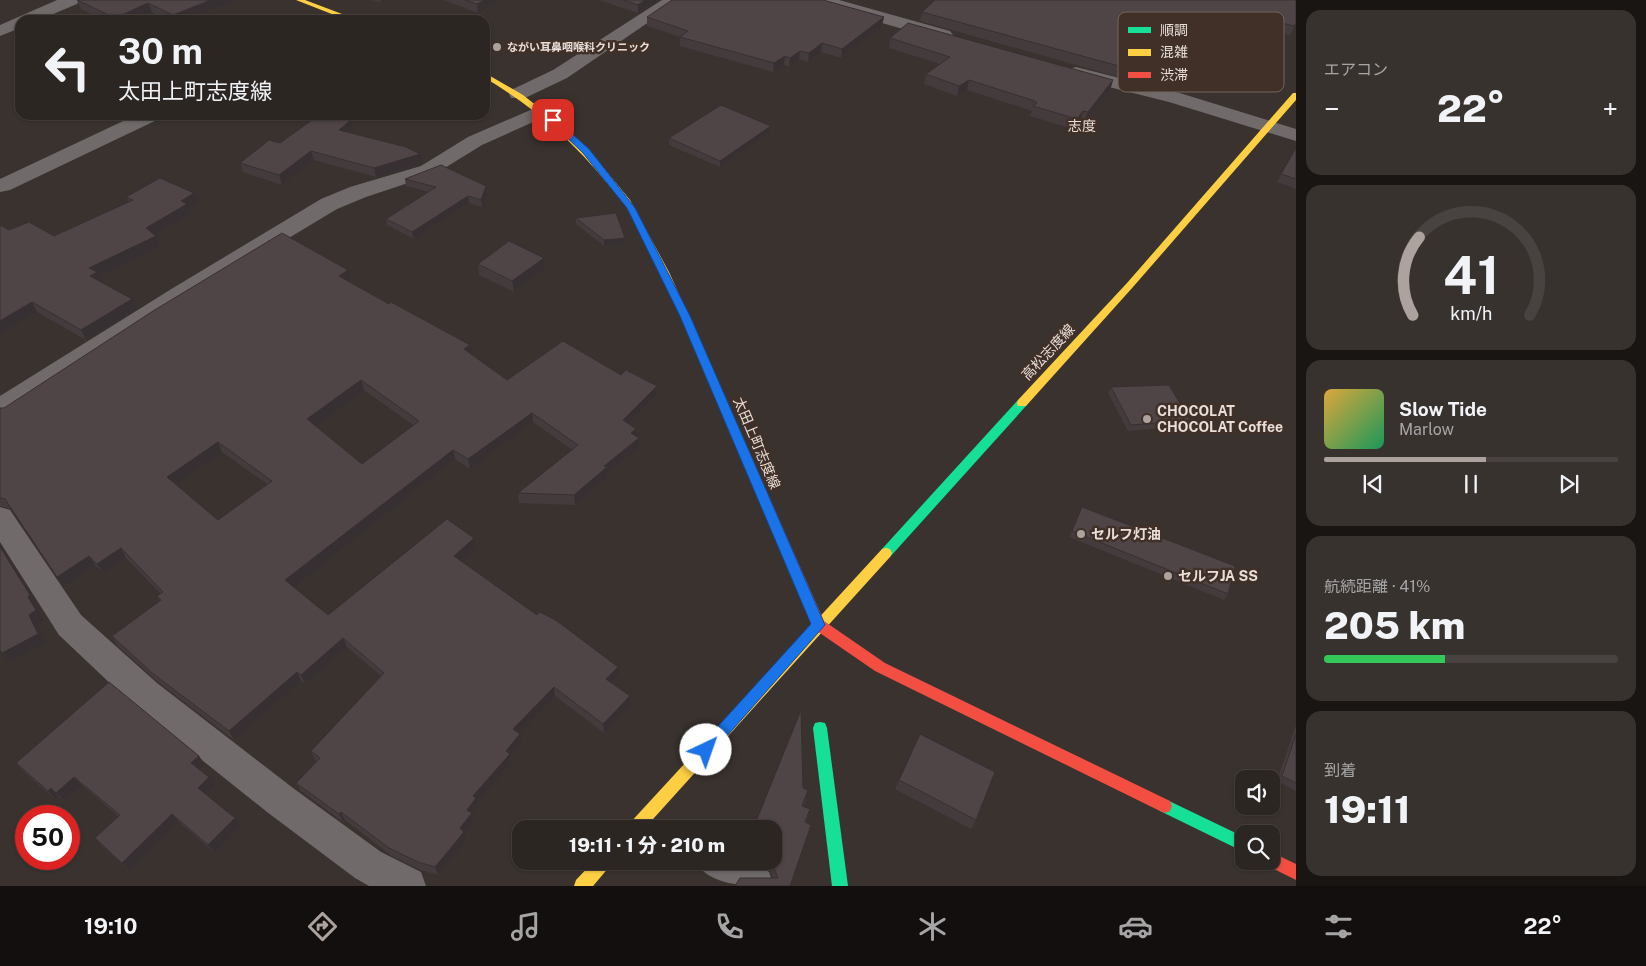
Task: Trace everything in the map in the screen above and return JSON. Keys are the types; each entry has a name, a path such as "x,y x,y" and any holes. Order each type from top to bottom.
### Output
{"main road":[{"path":"299,0 340,15"},
{"name":"太田上町志度線","path":"490,78 542,111 586,151 631,208 685,316 819,625"},
{"name":"高松志度線","path":"819,625 1130,284 1296,95"},
{"path":"650,820 819,625 880,667 1235,841"},
{"path":"820,728 840,886"},
{"path":"1280,864 1296,872"},
{"path":"582,886 597,870"}],"street":[{"path":"36,15 71,0"},
{"path":"518,94 560,74 674,0"},
{"path":"821,0 958,39"},
{"path":"0,31 15,24"},
{"path":"1060,68 1118,83"},
{"path":"1153,92 1269,125 1296,135"},
{"path":"0,409 180,293 321,208 358,192 428,170 475,141 542,111"},
{"path":"2,186 141,120"},
{"path":"0,518 70,625 145,694 280,800 368,865 407,886"},
{"path":"729,870 755,886"}],"building":[{"path":"77,0 211,0 173,15 148,3 122,15 109,15"},
{"path":"465,0 485,0 477,4"},
{"path":"623,0 645,0 638,5"},
{"path":"672,0 823,0 884,17 842,49 822,43 809,53 800,51 790,58 785,56 774,63 680,37 688,31 647,17"},
{"path":"935,0 1296,0 1296,23 1294,26 1284,24 1284,12 1118,12 1118,66 922,12"},
{"path":"908,23 1113,80 1088,112 1083,111 1077,119 1033,106 1037,103 1035,101 969,80 959,86 926,74 950,57 890,38"},
{"path":"721,105 771,126 720,161 669,138"},
{"path":"312,120 351,120 339,130 406,147 420,154 374,168 311,151 279,175 240,163 269,140 280,143"},
{"path":"1296,148 1296,179 1281,174"},
{"path":"441,165 486,186 481,200 468,196 412,232 386,219 436,187 405,179"},
{"path":"160,178 194,193 181,201 187,204 146,228 156,236 89,268 97,272 90,276 132,299 81,330 32,302 0,321 0,225 9,230 29,222 54,236 133,200 126,197"},
{"path":"616,213 625,238 604,240 576,218"},
{"path":"282,233 348,270 339,276 470,345 464,349 507,380 563,341 621,375 626,370 657,386 623,420 636,429 631,433 639,438 604,466 607,467 574,495 518,493 578,445 532,413 468,459 453,450 285,580 328,615 447,519 474,538 454,556 537,615 540,612 557,621 618,667 606,679 630,696 603,724 554,687 513,729 520,734 506,751 510,754 473,796 476,798 467,810 472,813 460,828 464,832 435,867 418,862 389,848 341,812 339,814 296,783 320,758 311,751 384,673 343,638 301,675 297,672 229,731 152,673 112,636 161,600 157,596 163,592 121,548 97,564 89,556 57,577 5,499 0,498 0,408 4,408 153,311","holes":["361,380 419,421 362,464 307,419","218,442 272,481 218,520 167,477"]},
{"path":"509,241 544,258 512,281 478,264"},
{"name":"CHOCOLAT CHOCOLAT Coffee","path":"1169,385 1190,420 1131,425 1111,387"},
{"path":"1082,507 1235,566 1228,594 1072,531"},
{"path":"0,547 30,595 28,597 36,610 29,615 38,634 2,653 0,650"},
{"path":"109,682 199,756 191,763 209,777 198,788 235,818 208,845 172,814 122,863 95,838 120,815 74,777 56,793 51,788 48,791 16,763"},
{"path":"801,710 803,788 808,790 802,806 810,809 805,822 811,825 790,886 735,886 740,878 778,878 775,870 782,870 782,820 757,820"},
{"path":"920,734 995,772 976,820 899,780"},
{"path":"1296,734 1296,783 1282,776"}],"traffic: fast":[{"path":"886,553 1022,403"},
{"path":"820,728 840,886"},
{"path":"1165,806 1235,841"}],"traffic: slow":[{"path":"299,0 340,15"},
{"path":"490,78 520,97 567,134 595,163 627,202 665,272 713,381"},
{"path":"1022,403 1130,285 1296,95"},
{"path":"642,820 886,553"},
{"path":"582,886 597,870"}],"traffic: jam":[{"path":"713,381 819,625"},
{"path":"819,625 880,667 1165,806"},
{"path":"1280,864 1296,872"}],"place":[{"name":"ながい耳鼻咽喉科クリニック","path":"497,47"},
{"name":"CHOCOLAT CHOCOLAT Coffee","path":"1147,419"},
{"name":"セルフ灯油","path":"1081,534"},
{"name":"セルフJA SS","path":"1168,576"}],"district":[{"name":"志度","path":"1082,126"}],"route":[{"path":"553,120 586,151 631,208 685,316 819,625 706,750"}]}
